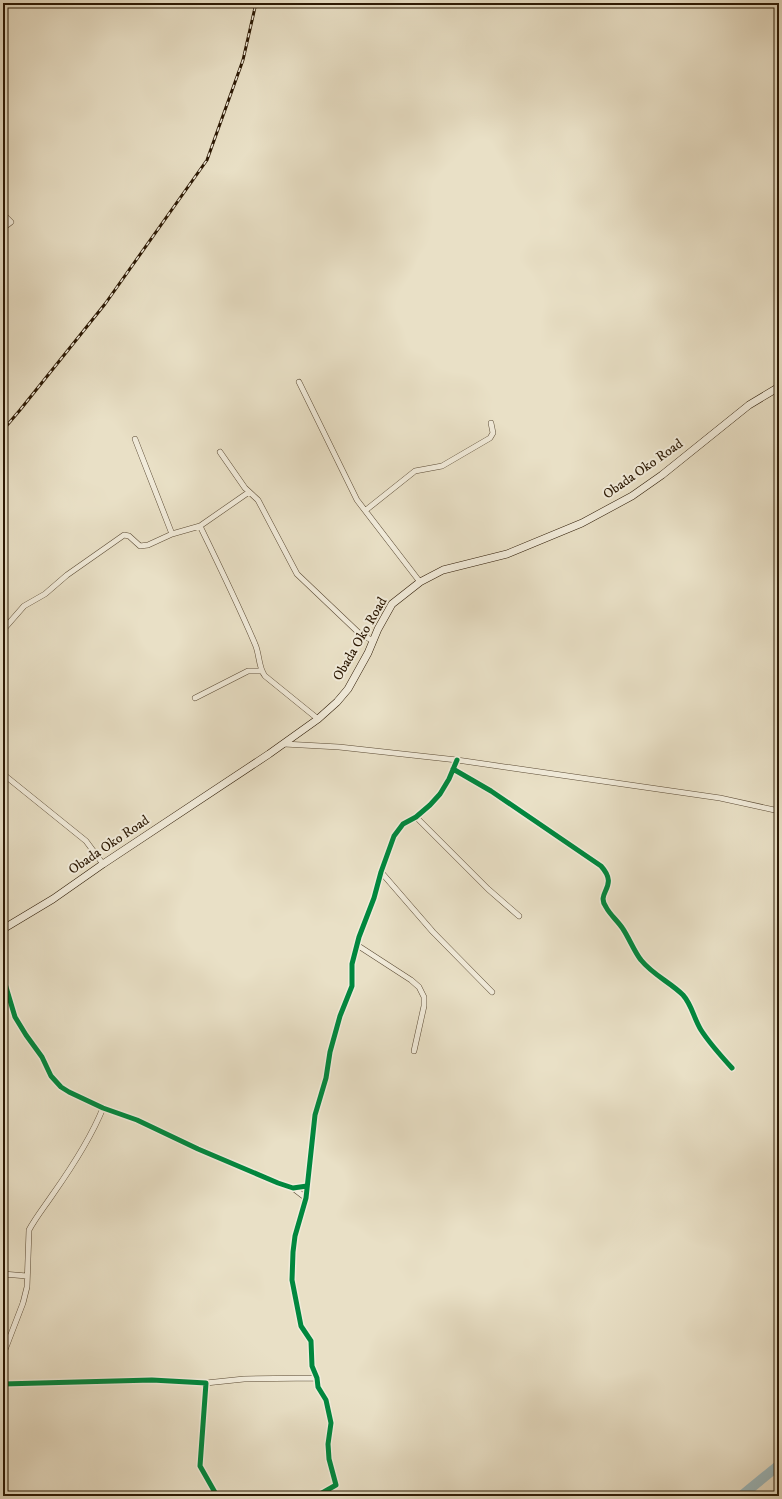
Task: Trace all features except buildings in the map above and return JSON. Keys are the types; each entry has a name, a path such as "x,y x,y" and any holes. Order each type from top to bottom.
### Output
{"main road":[{"name":"Obada Oko Road","path":"3,929 53,899 103,864 284,744 318,719 337,702 348,689 368,653 378,629 392,604 420,582 443,570 506,554 582,523 632,496 662,475 749,405 779,387"}],"street":[{"path":"3,214 11,222 3,228"},
{"path":"299,382 357,500 420,582"},
{"path":"366,510 415,471 442,466 490,438 493,433 491,423"},
{"path":"135,439 172,534"},
{"path":"220,452 245,488 258,500 297,574 359,633 373,641"},
{"path":"3,630 24,606 45,594 67,574 124,536 129,536 137,544 143,546 172,534 200,526 249,492"},
{"path":"200,526 239,606 258,652 261,671 265,676 318,719"},
{"path":"195,698 248,671 261,671"},
{"path":"284,744 340,747 457,760 720,798 779,811"},
{"path":"321,1496 322,1493 336,1484 329,1459 328,1444 331,1423 326,1400 318,1387 317,1378 312,1366 311,1341 301,1326 292,1280 295,1236 306,1198 315,1115 326,1078 330,1052 338,1022 352,986 352,964 357,945 394,836 403,824 416,817 440,794 457,760"},
{"path":"453,769 491,791 601,866 607,872 609,878 603,896 603,903 606,909 622,927 640,959 651,971 673,986 684,996 702,1031 732,1068"},
{"path":"3,774 86,841 103,864"},
{"path":"416,817 488,889 519,916"},
{"path":"381,872 433,932 492,992"},
{"path":"357,945 411,980 419,987 424,997 424,1006 414,1051"},
{"path":"3,977 15,1017 42,1057 51,1076 61,1087 103,1108 137,1120 198,1149 293,1188 306,1198"},
{"path":"3,1355 24,1303 27,1287 29,1230 96,1126 103,1108"},
{"path":"293,1188 307,1186"},
{"path":"3,1274 27,1276"},
{"path":"3,1384 152,1380 206,1383 244,1380 317,1378"},
{"path":"206,1383 200,1466 217,1496"}],"waterway":[{"path":"741,1496 779,1465"}],"railway":[{"path":"3,430 105,304 207,160 243,60 256,3"}],"cycle path":[{"path":"321,1496 322,1493 336,1485 329,1459 328,1444 331,1423 326,1400 318,1387 317,1378 312,1366 311,1341 301,1326 292,1280 295,1236 306,1198 315,1115 326,1078 330,1052 340,1016 352,986 352,964 359,937 374,898 381,872 394,836 403,824 416,817 440,794 449,779 457,760"},
{"path":"453,769 491,791 601,866 608,879 608,884 603,897 603,902 608,910 623,929 641,960 651,970 683,995 689,1003 701,1030 732,1068"},
{"path":"3,977 15,1017 42,1057 51,1076 61,1087 103,1108 137,1120 198,1149 278,1183 293,1188 307,1186"},
{"path":"3,1384 152,1380 206,1383 200,1466 217,1496"}]}
